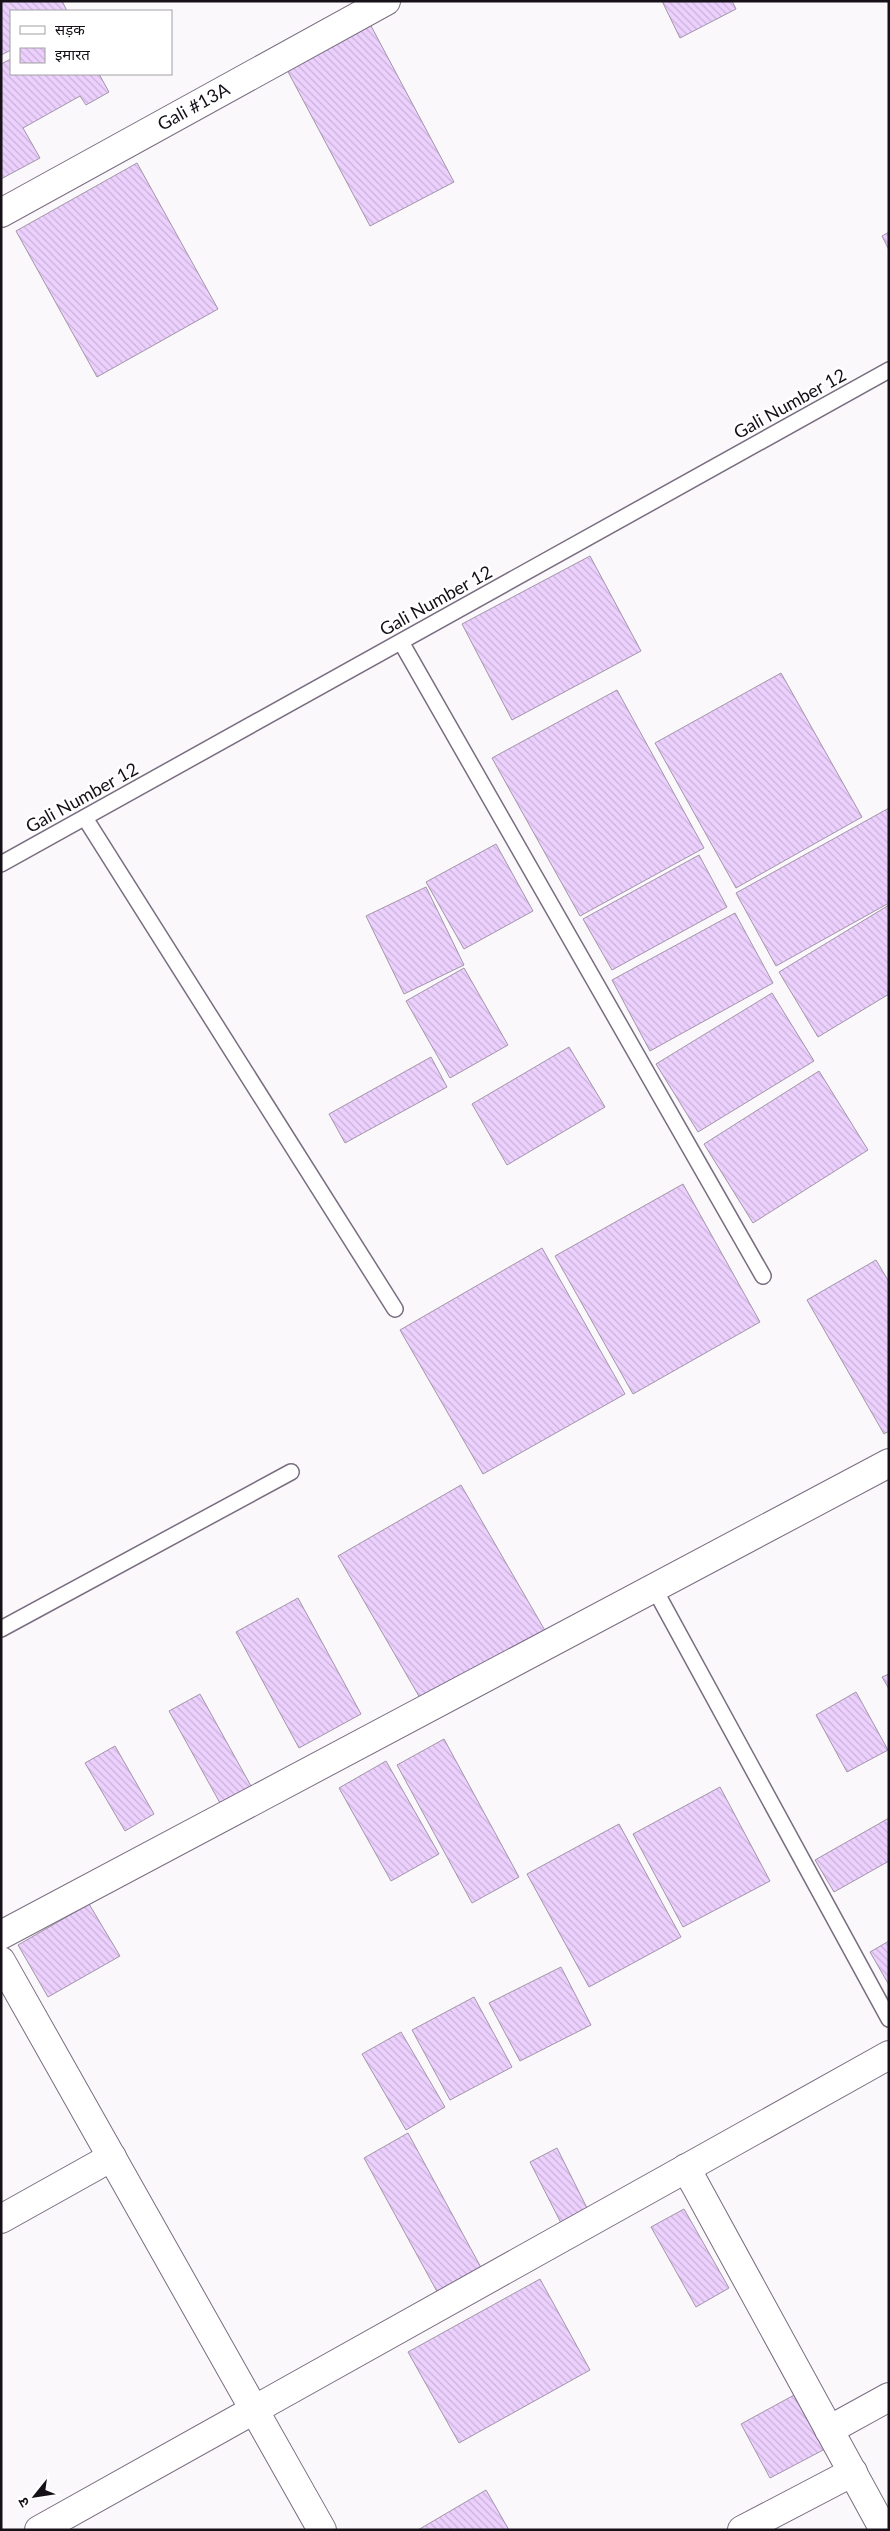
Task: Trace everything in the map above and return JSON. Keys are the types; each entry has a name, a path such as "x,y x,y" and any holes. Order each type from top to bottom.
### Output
{"street":[{"name":"Gali #13A","path":"1,213 386,1"},
{"path":"1,1935 889,1464"},
{"path":"1,1961 322,2530"},
{"path":"39,2530 889,2055"},
{"path":"1,2219 112,2157"},
{"path":"686,2168 884,2530"},
{"path":"829,2430 889,2397"},
{"path":"742,2530 852,2472"}],"lane":[{"name":"Gali Number 12","path":"1,864 889,370"},
{"path":"401,642 763,1276"},
{"path":"85,818 395,1309"},
{"path":"1,1630 291,1472"},
{"path":"654,1588 889,2020"}],"building":[{"path":"1,1 62,1 66,10 10,10 10,50 1,55"},
{"path":"662,1 732,1 736,9 680,38"},
{"path":"370,24 454,182 370,226 286,68"},
{"path":"10,60 10,75 100,75 109,92 86,105 80,96 23,128 40,158 1,179 1,64"},
{"path":"137,163 218,309 97,377 16,231"},
{"path":"889,232 889,250 882,236"},
{"path":"590,556 641,651 512,720 462,624"},
{"path":"781,673 862,817 736,888 655,743"},
{"path":"617,690 704,848 580,916 492,758"},
{"path":"889,808 889,903 776,966 736,893"},
{"path":"496,844 533,911 464,949 426,882"},
{"path":"699,855 727,907 612,970 583,919"},
{"path":"426,887 464,965 404,994 366,916"},
{"path":"889,905 889,994 818,1037 779,972"},
{"path":"735,913 773,983 650,1051 612,980"},
{"path":"464,968 508,1045 450,1078 406,1001"},
{"path":"772,993 814,1061 698,1132 656,1064"},
{"path":"569,1047 605,1107 507,1165 472,1104"},
{"path":"431,1057 447,1087 345,1143 329,1114"},
{"path":"819,1071 868,1150 753,1223 704,1144"},
{"path":"683,1184 760,1322 633,1394 555,1256"},
{"path":"542,1248 625,1394 483,1474 400,1330"},
{"path":"876,1260 889,1282 889,1431 884,1434 807,1300"},
{"path":"461,1485 547,1634 424,1705 338,1556"},
{"path":"298,1598 361,1714 299,1748 236,1632"},
{"path":"889,1674 889,1689 882,1677"},
{"path":"856,1692 888,1750 847,1772 816,1715"},
{"path":"200,1694 251,1786 220,1803 169,1711"},
{"path":"444,1739 519,1877 472,1903 397,1765"},
{"path":"115,1746 154,1814 125,1831 85,1763"},
{"path":"386,1761 439,1854 391,1881 339,1788"},
{"path":"720,1787 770,1881 683,1927 633,1834"},
{"path":"889,1818 889,1861 834,1892 815,1860"},
{"path":"619,1824 681,1937 589,1987 527,1874"},
{"path":"89,1904 120,1956 48,1997 18,1945"},
{"path":"889,1941 889,1985 870,1952"},
{"path":"561,1967 591,2025 520,2061 489,2003"},
{"path":"474,1997 512,2067 450,2100 412,2030"},
{"path":"401,2032 445,2107 406,2130 362,2054"},
{"path":"408,2133 484,2273 440,2297 364,2158"},
{"path":"557,2148 589,2212 562,2225 530,2162"},
{"path":"684,2209 729,2288 696,2307 651,2227"},
{"path":"540,2279 590,2370 459,2443 408,2352"},
{"path":"796,2394 825,2449 770,2478 741,2424"},
{"path":"486,2490 509,2530 418,2530"}]}
